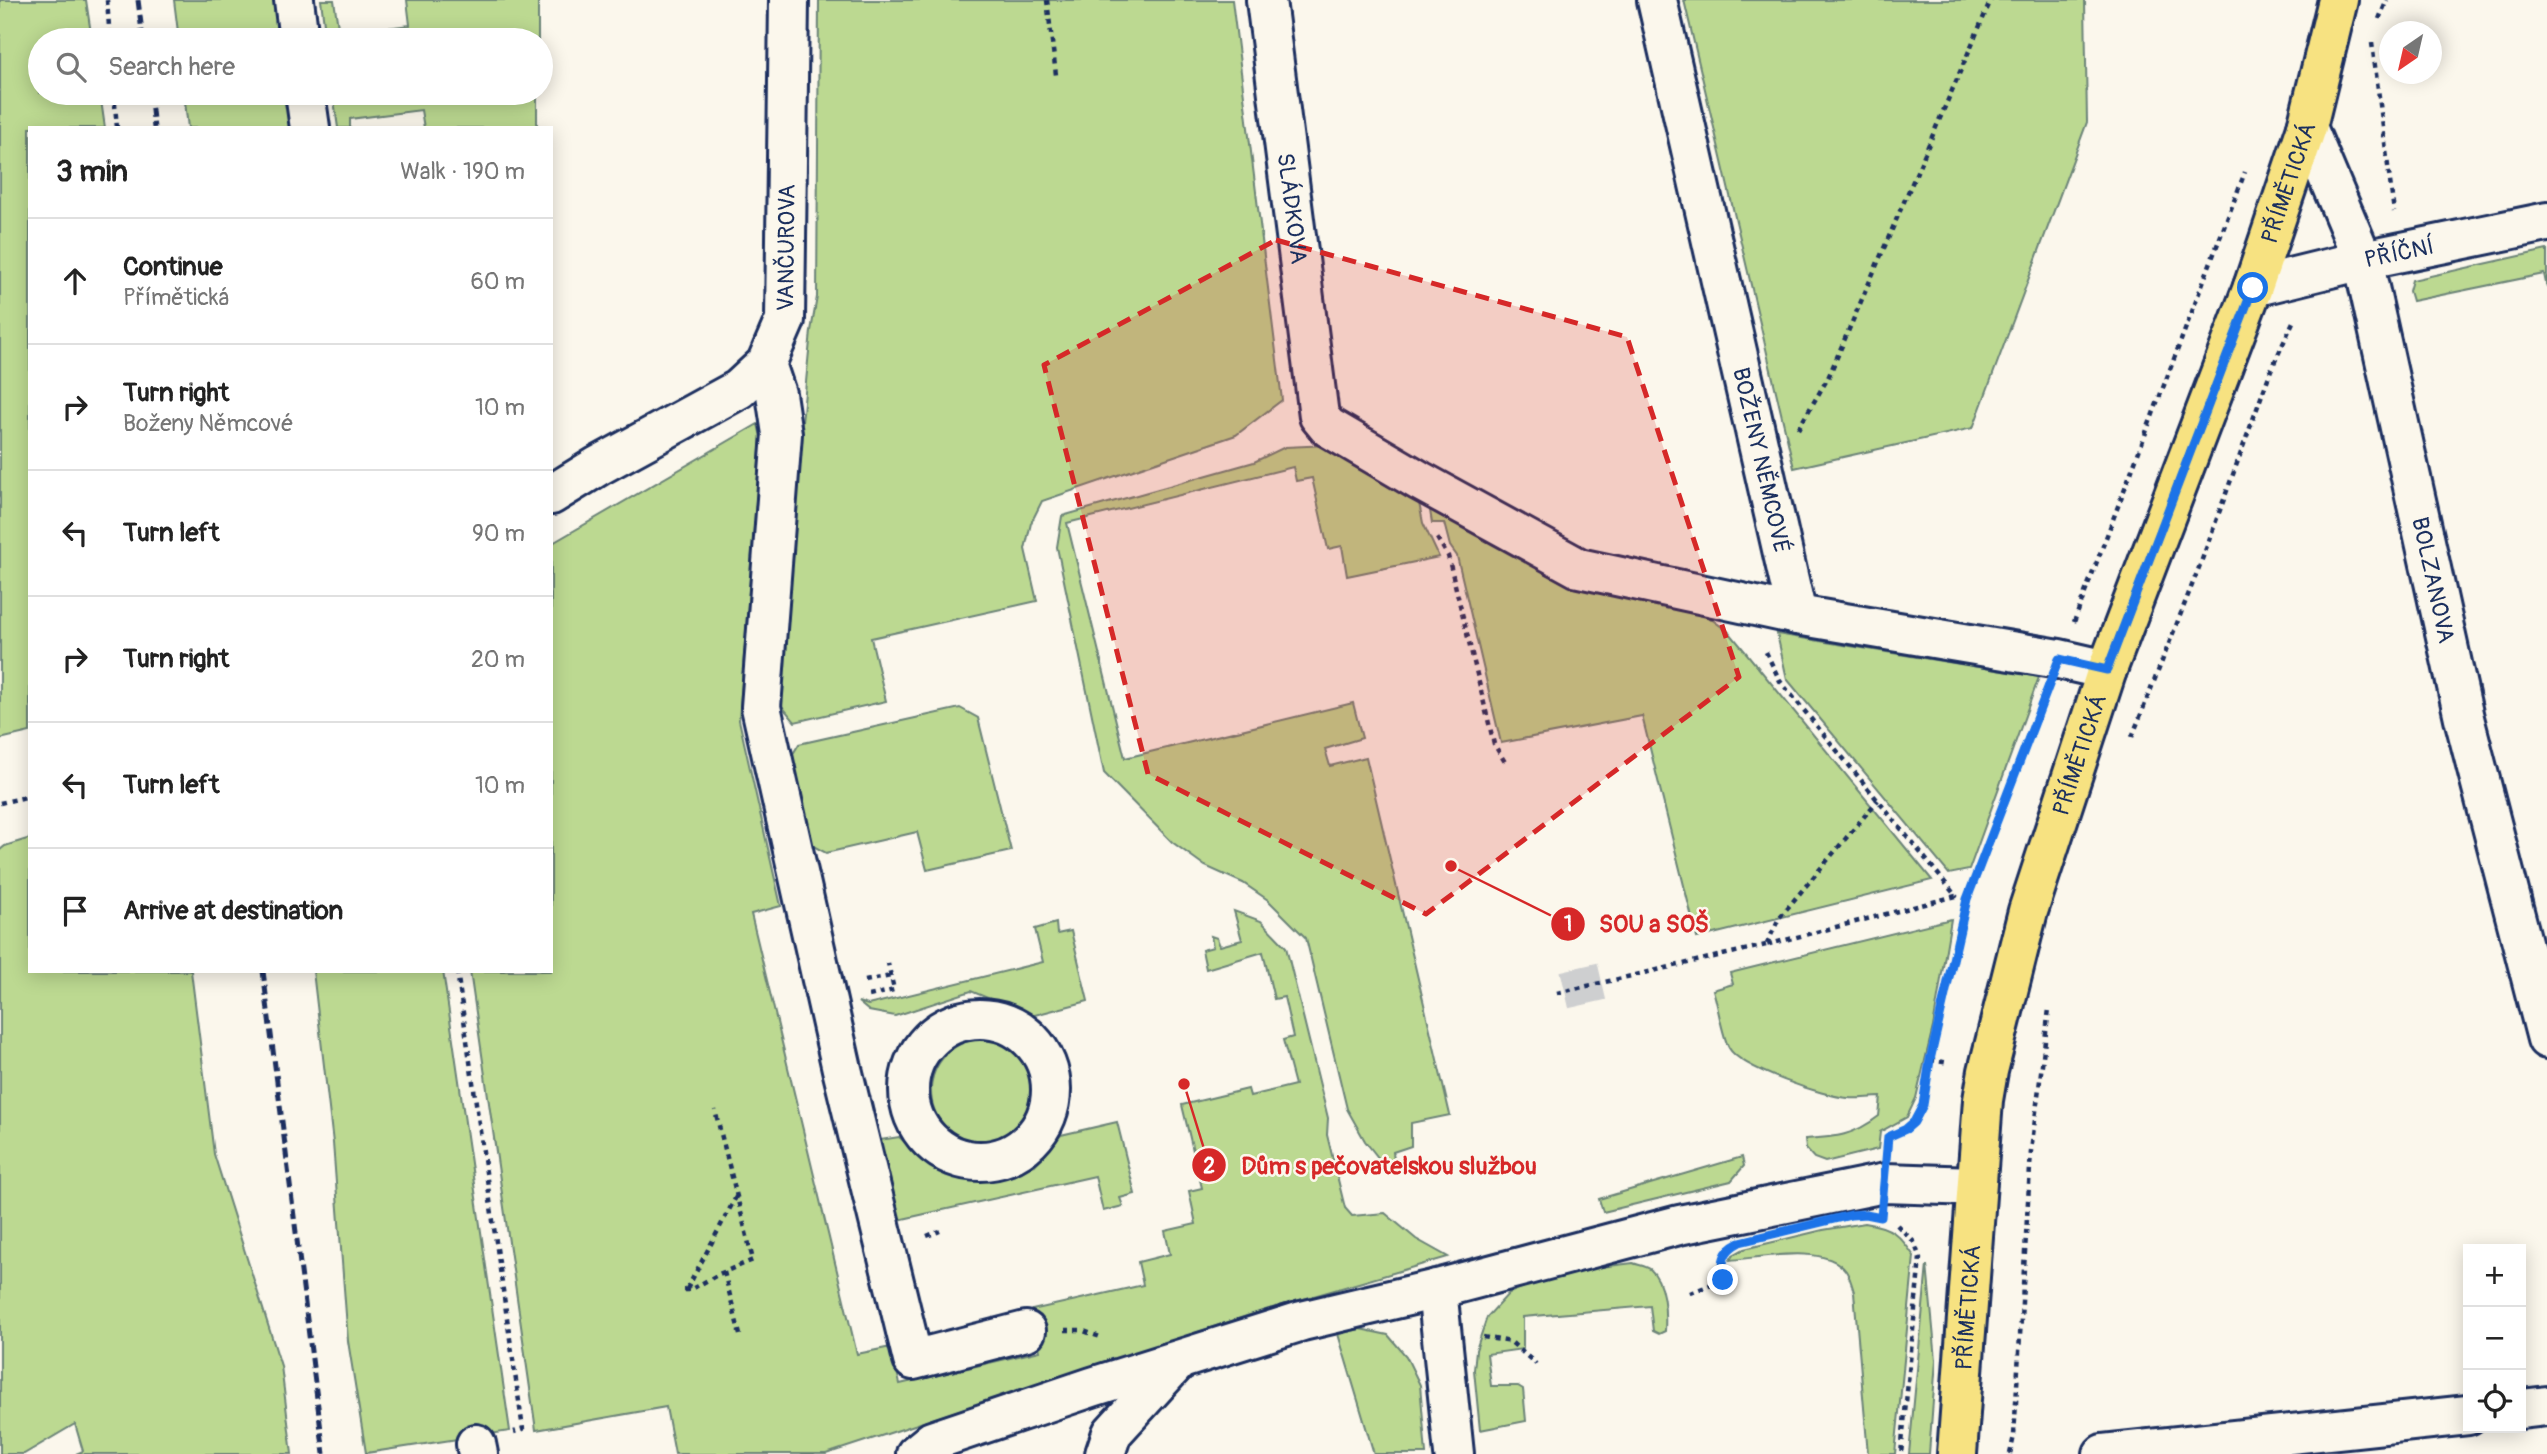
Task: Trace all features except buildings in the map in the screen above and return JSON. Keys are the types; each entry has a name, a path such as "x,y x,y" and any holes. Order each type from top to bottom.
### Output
{"main road":[{"name":"PŘÍMĚTICKÁ","path":"1957,1454 1975,1186 1988,1071 2028,911 2107,670 2253,288 2307,127 2338,0"}],"street":[{"path":"294,0 298,28"},
{"name":"VANČUROVA","path":"553,494 598,466 739,389 766,364 785,320 789,0"},
{"name":"SLÁDKOVA","path":"1266,0 1319,416 1328,427 1397,468 1579,568 1751,606"},
{"name":"BOŽENY NĚMCOVÉ","path":"1657,0 1797,615"},
{"path":"307,105 310,126"},
{"name":"BOLZANOVA","path":"2307,127 2363,260 2465,718 2547,1039"},
{"name":"PŘÍČNÍ","path":"2253,288 2363,260 2547,222"},
{"path":"766,364 776,394 782,434 761,707 854,1122 913,1360 1026,1331"},
{"path":"1751,606 2059,659 2107,670"},
{"path":"854,1122 911,1109"},
{"path":"916,1454 932,1441 1302,1321 1437,1289 1679,1225 1885,1183 1975,1186"},
{"path":"1437,1289 1454,1454"},
{"path":"1105,1454 1112,1433 1179,1360"},
{"path":"2526,1408 2547,1406"},
{"path":"2103,1454 2463,1416"}],"path":[{"path":"107,0 109,28"},
{"path":"1047,0 1056,75"},
{"path":"1768,481 1828,377 1991,0"},
{"path":"2376,26 2386,0"},
{"path":"2371,39 2395,219"},
{"path":"115,105 117,126"},
{"path":"1901,1454 1920,1258 1914,1242 1904,1230 1890,1219 1881,1217 1888,1137 1914,1122 1923,1105 1930,1060 1967,899 2249,162"},
{"path":"2130,741 2200,565 2271,370 2293,322 2302,315"},
{"path":"1448,556 1494,744 1505,762"},
{"path":"1751,606 1755,630 1780,681 1956,896"},
{"path":"0,803 28,796"},
{"path":"1766,945 1779,918 1878,800"},
{"path":"1556,993 1766,945 1956,896 1967,899"},
{"path":"869,996 894,990 888,963"},
{"path":"457,973 523,1429 477,1449"},
{"path":"2010,1454 2014,1436 2031,1152 2050,999"},
{"path":"715,1110 737,1195 753,1260 685,1290 737,1195"},
{"path":"1690,1293 1723,1280 1722,1259 1725,1252"},
{"path":"724,1272 740,1335"},
{"path":"1480,1336 1511,1342 1536,1364"}],"highlighted area":[{"path":"1276,240 1627,337 1739,677 1426,914 1148,774 1044,365"}],"green space":[{"path":"0,0 86,0 90,28 28,28 28,105 102,105 105,126 28,126 28,732 0,739"},
{"path":"174,0 277,0 280,28 178,28"},
{"path":"321,0 334,0 338,28 324,28"},
{"path":"407,0 538,0 538,28 386,28 410,25"},
{"path":"819,0 1232,0 1282,400 1236,435 1042,501 1031,523 1025,549 1037,601 871,638 886,701 795,722 775,698 811,331 817,297"},
{"path":"1684,0 2085,0 2087,122 1973,428 1794,468"},
{"path":"185,105 289,105 292,126 188,126"},
{"path":"335,105 537,105 537,126 424,126 421,110 350,119 350,126 338,126"},
{"path":"2547,250 2547,288 2544,274 2412,301 2409,291 2412,280"},
{"path":"758,424 761,437 739,720 781,906 751,914 857,1354 891,1347 900,1384 1040,1351 1032,1310 1143,1285 1138,1262 1170,1254 1165,1231 1196,1224 1189,1191 1202,1188 1182,1105 1248,1089 1250,1096 1295,1085 1283,1040 1293,1037 1284,997 1274,999 1263,952 1206,969 1202,950 1213,947 1211,936 1217,938 1220,946 1242,940 1234,911 1261,921 1286,947 1328,1118 1327,1135 1345,1208 1352,1216 1385,1213 1416,1239 1448,1257 1262,1311 826,1454 675,1454 666,1407 536,1430 470,973 553,973 553,543"},
{"path":"1329,445 1417,493 1423,523 1439,557 1347,576 1342,546 1328,549 1312,478 1296,481 1293,467 1067,523 1125,758 1353,703 1362,738 1325,749 1330,766 1366,757 1450,1115 1411,1123 1411,1146 1393,1152 1394,1160 1380,1160 1365,1141 1347,1109 1306,938 1268,900 1243,883 1205,866 1172,842 1104,773 1057,547 1062,516 1254,462 1285,447"},
{"path":"1428,498 1703,613 1730,633 1932,880 1697,938 1642,716 1501,743 1457,556 1450,546 1444,523 1432,523"},
{"path":"1777,634 2039,677 1969,870 1949,874 1787,679"},
{"path":"960,708 978,718 1011,851 927,870 917,832 826,853 806,842 788,762 799,744"},
{"path":"28,839 28,973 191,973 214,1154 281,1366 292,1454 76,1454 83,1451 75,1424 24,1454 0,1454 0,850"},
{"path":"1951,919 1933,1027 1916,1098 1907,1117 1880,1132 1878,1149 1825,1162 1814,1158 1806,1149 1805,1139 1836,1136 1861,1128 1879,1116 1881,1097 1848,1098 1821,1093 1765,1072 1736,1056 1724,1036 1713,990 1733,984 1730,973"},
{"path":"1056,923 1057,934 1071,931 1088,1001 1031,1016 971,991 895,1016 869,1011 858,1002 868,1005 1043,962 1035,929"},
{"path":"313,973 443,973 510,1431 366,1453 348,1341 333,1143"},
{"path":"983,1039 1003,1043 1026,1062 1031,1071 1035,1091 1031,1111 1012,1134 1003,1139 983,1143 963,1139 940,1120 935,1111 931,1091 935,1071 954,1048 963,1043"},
{"path":"1117,1122 1135,1194 1120,1198 1123,1206 1103,1211 1095,1176 898,1220 880,1140 899,1137 927,1161 953,1177 991,1181 1035,1165 1061,1135"},
{"path":"1742,1157 1744,1166 1731,1181 1603,1212 1599,1199"},
{"path":"1865,1223 1894,1233 1914,1256 1895,1454 1868,1454 1854,1292 1846,1271 1837,1262 1808,1255 1775,1255 1730,1260 1744,1249"},
{"path":"1633,1263 1650,1269 1659,1282 1665,1307 1665,1331 1659,1334 1653,1331 1650,1306 1523,1317 1523,1349 1487,1354 1491,1386 1518,1386 1523,1389 1526,1421 1480,1430 1474,1370 1476,1350 1487,1317 1509,1293 1529,1285 1593,1268"},
{"path":"1927,1265 1936,1360 1929,1454 1909,1454"},
{"path":"1360,1329 1388,1335 1406,1356 1420,1385 1426,1454 1374,1454 1338,1334"}],"tunnel":[{"path":"1579,967 1588,1006"}],"railway":[{"path":"138,0 142,28"},
{"path":"151,105 154,126"},
{"path":"263,973 324,1454"}],"place":[{"name":"SOU a SOŠ","path":"1451,866"},
{"name":"Dům s pečovatelskou službou","path":"1184,1084"}],"route":[{"path":"1723,1280 1722,1259 1725,1252 1740,1242 1851,1215 1881,1217 1888,1137 1914,1122 1923,1105 1930,1060 1967,899 2059,659 2107,670 2253,288"}]}
